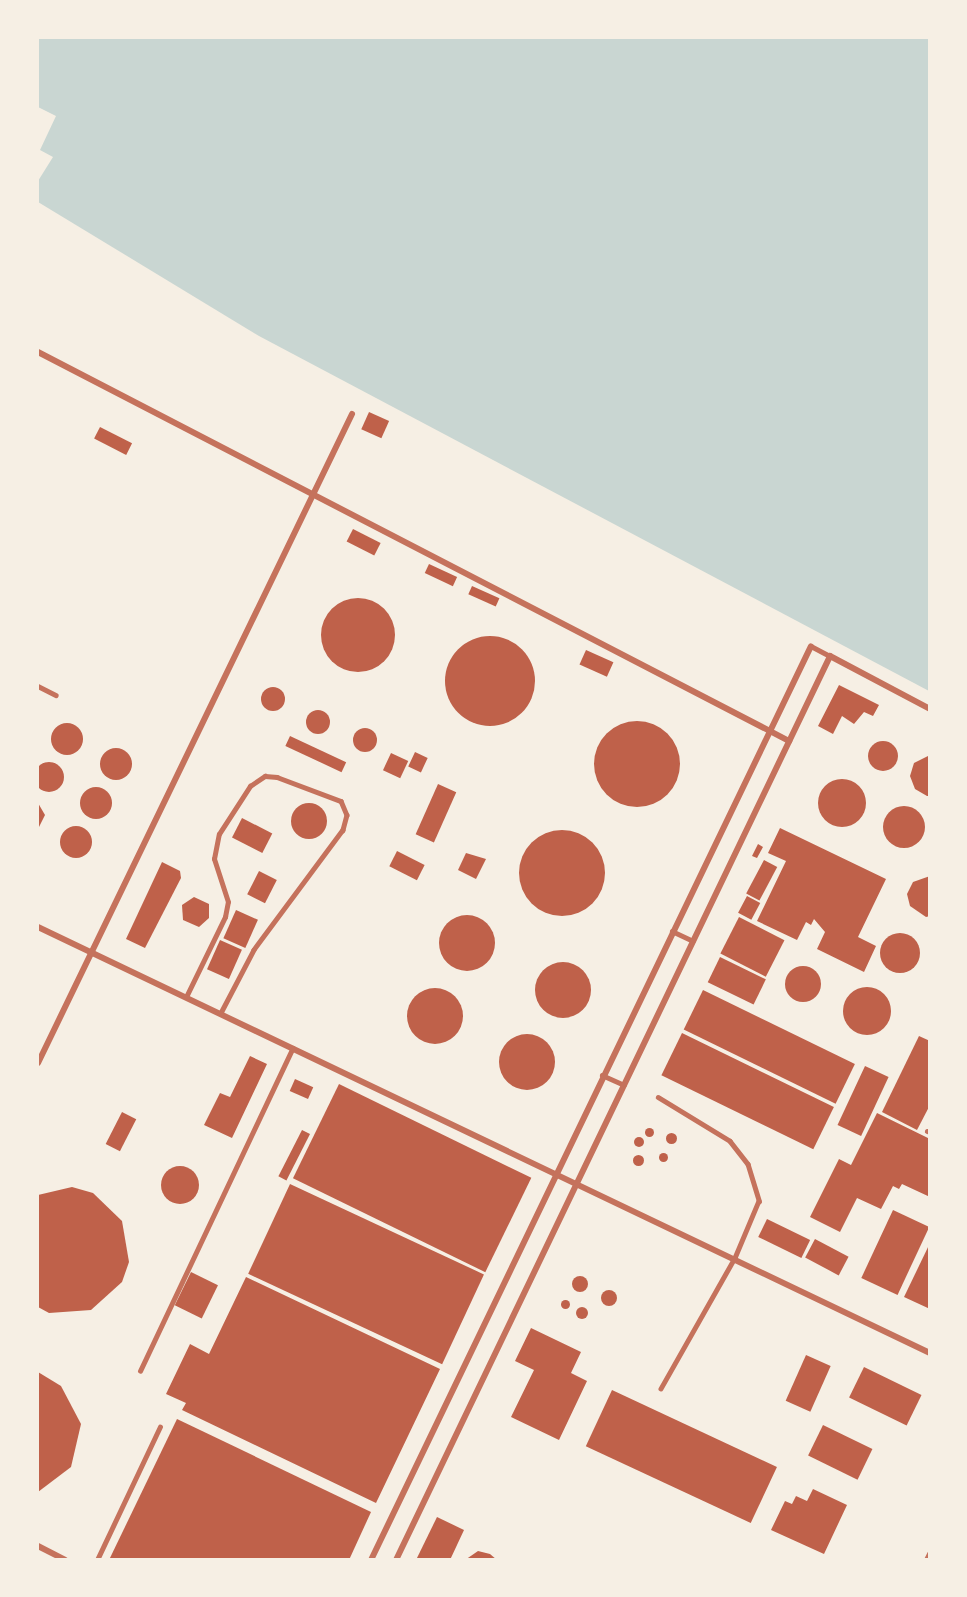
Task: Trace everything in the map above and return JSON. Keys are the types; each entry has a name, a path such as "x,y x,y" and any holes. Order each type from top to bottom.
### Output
{"street":[{"path":"38,352 314,492 789,741"},
{"path":"38,1063 352,414"},
{"path":"371,1560 556,1170 811,646"},
{"path":"396,1560 830,656 930,709"},
{"path":"38,927 556,1170 930,1353"},
{"path":"38,1546 65,1560"},
{"path":"927,1560 930,1554"}],"lane":[{"path":"811,646 830,656"},
{"path":"38,686 56,695"},
{"path":"186,997 225,917 228,902 214,859 219,834 250,786 265,776 277,777 341,801 347,815 343,830 254,950 221,1013"},
{"path":"672,931 693,941"},
{"path":"140,1371 294,1047"},
{"path":"602,1075 624,1085"},
{"path":"658,1097 730,1141 757,1183 754,1219 735,1258 661,1389"},
{"path":"97,1560 160,1427"}],"shaded area":[{"path":"38,38 929,38 929,691 259,336 38,202"}],"pier":[{"path":"38,107 56,116 40,150 53,157 38,181"}],"building":[{"path":"369,412 389,421 381,438 361,429"},
{"path":"100,427 132,443 126,455 94,439"},
{"path":"353,529 381,543 374,556 347,541"},
{"path":"429,564 457,577 453,586 425,573"},
{"path":"472,586 499,598 496,606 468,594"},
{"path":"358,598 372,601 384,609 392,621 395,635 392,649 384,661 372,669 358,672 344,669 332,661 324,649 321,635 324,621 332,609 344,601"},
{"path":"490,636 507,639 522,649 532,664 535,681 532,698 522,713 507,723 490,726 473,723 458,713 448,698 445,681 448,664 458,649 473,639"},
{"path":"586,650 613,662 607,677 579,665"},
{"path":"839,685 879,705 873,716 864,712 854,724 842,716 833,734 818,726"},
{"path":"273,687 282,690 285,699 282,708 273,711 264,708 261,699 264,690"},
{"path":"318,710 327,713 330,722 327,731 318,734 309,731 306,722 309,713"},
{"path":"637,721 661,728 673,740 680,764 673,788 661,800 637,807 613,800 601,788 594,764 601,740 613,728"},
{"path":"67,723 78,728 83,739 78,750 67,755 56,750 51,739 56,728"},
{"path":"365,728 370,729 376,735 376,745 370,751 365,752 360,751 354,745 353,740 354,735 360,729"},
{"path":"290,736 346,762 342,772 285,746"},
{"path":"883,741 889,742 897,750 897,762 889,770 883,771 877,770 869,762 868,756 869,750 877,742"},
{"path":"116,748 127,753 132,764 127,775 116,780 105,775 100,764 105,753"},
{"path":"415,752 428,758 421,772 408,767"},
{"path":"391,753 408,761 400,778 383,770"},
{"path":"930,755 930,796 927,796 915,789 910,776 914,763"},
{"path":"49,762 59,767 64,777 59,787 49,792 39,787 34,777 39,767"},
{"path":"837,779 847,779 862,789 866,803 865,812 856,823 847,827 837,827 822,817 818,808 818,798 828,783"},
{"path":"438,784 456,792 434,842 416,834"},
{"path":"96,787 107,792 112,803 107,814 96,819 85,814 80,803 85,792"},
{"path":"38,803 45,815 38,829"},
{"path":"309,803 322,808 327,821 322,834 309,839 296,834 291,821 296,808"},
{"path":"904,806 919,812 925,827 919,842 904,848 889,842 883,827 889,812"},
{"path":"242,818 272,833 262,853 232,838"},
{"path":"76,826 87,831 92,842 87,853 76,858 65,853 60,842 65,831"},
{"path":"780,828 886,879 858,937 876,946 864,972 817,949 825,932 814,919 811,925 806,922 797,940 757,921 786,861 768,853"},
{"path":"562,830 586,837 598,849 605,873 598,897 586,909 562,916 538,909 526,897 519,873 526,849 538,837"},
{"path":"758,844 763,847 757,858 752,856"},
{"path":"397,851 425,865 417,880 389,866"},
{"path":"466,853 486,859 476,879 458,870"},
{"path":"764,860 777,867 759,901 746,894"},
{"path":"162,862 180,871 181,878 145,948 126,939"},
{"path":"259,871 277,880 265,903 247,894"},
{"path":"930,876 930,916 926,917 910,906 907,894 913,882"},
{"path":"747,896 760,903 751,920 738,913"},
{"path":"194,897 209,904 209,918 199,927 183,920 182,905"},
{"path":"236,910 258,920 245,948 223,938"},
{"path":"467,915 487,923 495,943 487,963 467,971 447,963 439,943 447,923"},
{"path":"739,917 784,940 766,977 720,954"},
{"path":"900,933 908,934 914,939 919,945 919,961 914,967 908,972 900,973 892,972 886,967 881,961 880,953 881,945 886,939 892,934"},
{"path":"220,940 242,950 229,979 207,969"},
{"path":"720,957 766,979 754,1005 708,982"},
{"path":"563,962 574,964 583,970 589,979 591,990 589,1001 583,1010 574,1016 563,1018 552,1016 543,1010 537,1001 535,990 537,979 543,970 552,964"},
{"path":"803,966 816,971 821,984 816,997 803,1002 790,997 785,984 790,971"},
{"path":"862,987 872,987 884,994 891,1006 891,1016 884,1028 872,1035 862,1035 847,1024 843,1016 843,1006 854,991"},
{"path":"435,988 450,993 458,1001 463,1016 458,1031 450,1039 435,1044 420,1039 412,1031 407,1016 412,1001 420,993"},
{"path":"703,990 855,1064 836,1104 684,1030"},
{"path":"682,1033 834,1107 813,1149 661,1075"},
{"path":"527,1034 542,1039 550,1047 555,1062 550,1077 542,1085 527,1090 512,1085 504,1077 499,1062 504,1047 512,1039"},
{"path":"919,1036 930,1041 930,1105 917,1130 882,1112"},
{"path":"250,1056 267,1064 232,1138 204,1125 220,1093 230,1097"},
{"path":"865,1066 889,1077 861,1136 838,1125"},
{"path":"295,1079 313,1087 308,1099 290,1091"},
{"path":"339,1084 531,1178 485,1272 293,1178"},
{"path":"122,1112 136,1119 120,1151 106,1144"},
{"path":"877,1113 930,1139 930,1197 902,1184 899,1189 893,1186 881,1209 857,1198 840,1232 810,1217 839,1159 851,1165"},
{"path":"649,1127 654,1132 649,1137 644,1132"},
{"path":"302,1130 310,1134 286,1180 278,1176"},
{"path":"671,1133 675,1134 675,1142 671,1143 667,1142 666,1138 667,1134"},
{"path":"639,1137 643,1138 643,1146 639,1147 635,1146 634,1142 635,1138"},
{"path":"663,1152 668,1157 663,1162 658,1157"},
{"path":"638,1154 644,1160 638,1166 632,1160"},
{"path":"180,1166 194,1171 199,1185 194,1199 180,1204 166,1199 161,1185 166,1171"},
{"path":"290,1184 484,1274 442,1364 248,1274"},
{"path":"72,1187 93,1193 122,1221 129,1262 122,1282 91,1310 49,1313 38,1307 38,1195"},
{"path":"893,1210 929,1227 898,1295 861,1278"},
{"path":"767,1219 810,1240 801,1258 758,1237"},
{"path":"815,1239 849,1257 839,1275 805,1258"},
{"path":"930,1243 930,1309 904,1297"},
{"path":"191,1272 218,1285 202,1318 175,1305"},
{"path":"580,1276 586,1278 588,1284 586,1290 580,1292 574,1290 572,1284 574,1278"},
{"path":"246,1277 440,1369 376,1503 182,1410 186,1403 166,1394 190,1344 209,1354"},
{"path":"606,1290 612,1290 617,1298 615,1304 606,1306 601,1301 601,1295"},
{"path":"565,1300 569,1304 565,1308 561,1304"},
{"path":"584,1307 588,1313 584,1319 580,1319 576,1311"},
{"path":"531,1328 581,1352 571,1373 587,1381 559,1440 511,1417 534,1370 515,1361"},
{"path":"806,1355 831,1366 810,1412 786,1401"},
{"path":"864,1367 922,1395 907,1426 849,1398"},
{"path":"38,1372 61,1386 81,1424 71,1467 38,1492"},
{"path":"612,1390 777,1467 751,1523 586,1446"},
{"path":"177,1419 371,1512 349,1560 109,1560"},
{"path":"823,1425 872,1449 858,1480 808,1456"},
{"path":"813,1489 847,1505 824,1554 771,1530 785,1501 792,1504 796,1496 807,1501"},
{"path":"437,1517 464,1530 450,1560 416,1560"},
{"path":"478,1551 490,1554 497,1560 465,1560"}]}
